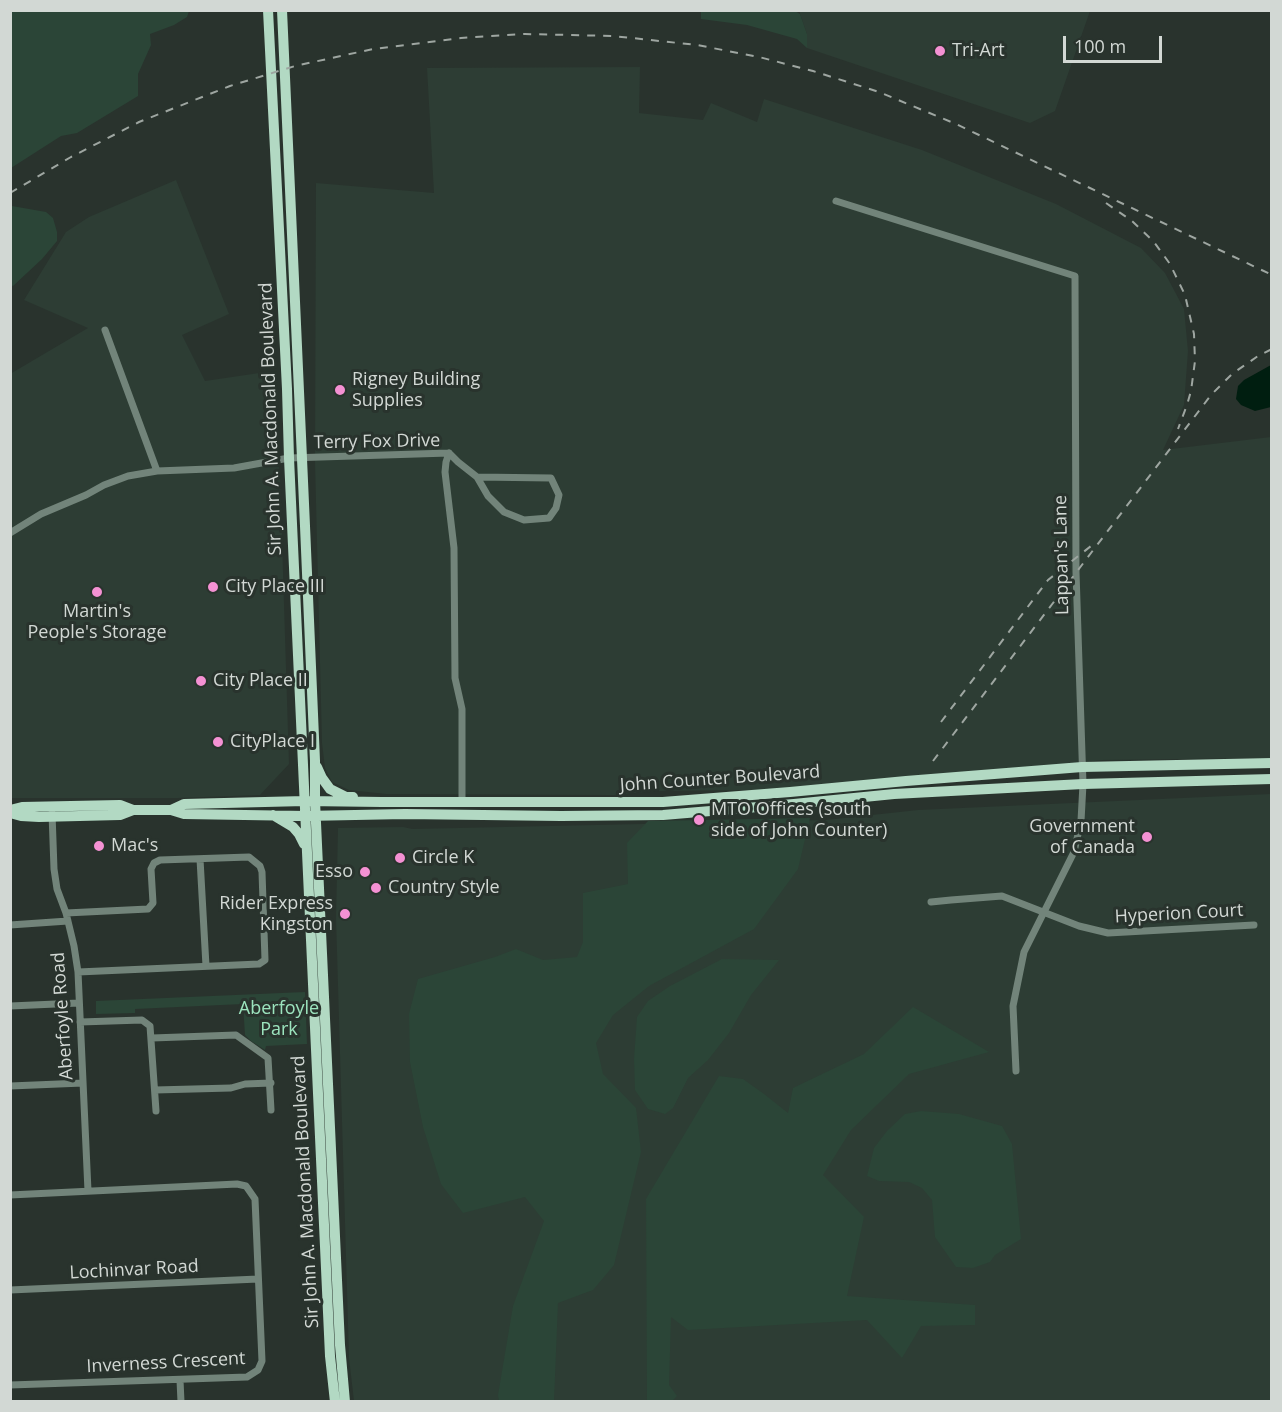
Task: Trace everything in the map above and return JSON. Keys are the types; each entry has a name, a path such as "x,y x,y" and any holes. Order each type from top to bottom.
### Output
{"main road":[{"name":"Sir John A. Macdonald Boulevard","path":"268,10 289,458 339,1334 345,1401"},
{"name":"Sir John A. Macdonald Boulevard","path":"282,10 315,761 310,801"},
{"path":"315,761 322,778 332,789 346,797 382,802"},
{"name":"John Counter Boulevard","path":"171,810 184,804 310,801 663,802 1082,767 1272,763"},
{"name":"John Counter Boulevard","path":"10,811 21,816 52,811 120,815 133,810 171,810 184,814 311,815 663,814 894,794 1083,784 1272,778"},
{"path":"271,814 293,827 307,850"},
{"name":"Sir John A. Macdonald Boulevard","path":"311,815 307,850 330,1356 335,1401"}],"street":[{"name":"Lappan's Lane","path":"836,201 1075,276 1076,572 1083,784 1081,821 1074,852 1024,951 1013,1006 1016,1071"},
{"path":"105,330 157,471"},
{"name":"Terry Fox Drive","path":"10,533 41,514 128,476 157,471 234,468 289,458 449,453 445,472 454,548 455,678 462,709 462,802"},
{"path":"449,453 477,477 488,496 504,512 524,520 549,518 556,508 559,495 551,478 477,477"},
{"name":"Aberfoyle Road","path":"52,811 57,889 66,913 78,972 88,1191"},
{"path":"66,913 148,909 153,903 151,869 154,863 160,860 249,857 260,866 262,872 265,960 259,964 78,972"},
{"path":"200,859 206,966"},
{"name":"Hyperion Court","path":"931,902 1002,896 1079,926 1108,933 1254,925"},
{"path":"10,925 68,921"},
{"path":"10,1006 79,1003"},
{"path":"80,1022 142,1020 150,1026 156,1111"},
{"path":"152,1038 236,1035 268,1058 272,1110"},
{"path":"10,1086 83,1083"},
{"path":"155,1090 231,1088 245,1084 271,1083"},
{"name":"Inverness Crescent","path":"10,1195 237,1184 246,1186 255,1199 262,1361 258,1370 247,1377 10,1385"},
{"name":"Lochinvar Road","path":"10,1290 258,1279"},
{"path":"180,1380 181,1401"}],"shaded area":[{"path":"800,10 1090,11 1055,111 1030,123 807,48 807,34"},
{"path":"640,67 639,113 703,120 711,103 757,122 764,99 922,150 1056,204 1141,248 1165,273 1184,309 1188,351 1184,405 1163,450 1271,437 1271,758 1103,760 858,789 655,791 614,795 386,794 349,790 332,782 325,768 322,743 315,462 316,183 434,193 427,68"},
{"path":"176,180 229,314 182,335 205,381 266,372 280,476 289,764 260,795 178,798 11,798 10,374 88,328 24,300 66,232 89,217"},
{"path":"1271,365 1271,407 1255,411 1241,405 1236,399 1238,386 1244,380"},
{"path":"1271,794 1271,1401 354,1401 349,1358 336,918 338,828 403,827 412,829 826,820 918,810"}],"green space":[{"path":"11,10 189,11 187,17 174,25 150,34 151,45 138,74 138,96 77,133 61,136 11,168"},
{"path":"701,11 795,11 800,14 807,34 807,48 797,39 747,25 701,19"},
{"path":"10,207 46,212 53,218 57,232 57,241 42,259 13,286 10,285"},
{"path":"810,818 798,869 754,929 649,986 613,1015 596,1043 603,1074 636,1108 641,1152 614,1265 593,1290 558,1303 554,1401 499,1401 498,1395 513,1306 544,1221 525,1197 463,1213 441,1184 423,1127 410,1062 409,1014 418,979 516,949 543,960 577,957 583,942 583,893 628,884 627,843 648,821"},
{"path":"722,959 779,960 751,995 729,1033 708,1060 688,1078 673,1108 665,1114 648,1109 635,1090 634,1059 637,1017 648,1001 670,986"},
{"name":"Aberfoyle Park","path":"305,992 307,1044 266,1046 265,1050 245,1035 243,1004 135,1009 135,1013 96,1014 96,1001"},
{"path":"913,1007 989,1052 909,1074 851,1130 823,1175 864,1217 847,1296 975,1305 975,1325 921,1326 902,1358 867,1320 688,1330 671,1317 669,1385 677,1396 672,1401 647,1401 646,1199 719,1076 743,1079 788,1113 793,1088 864,1054"},
{"path":"921,1111 959,1114 1002,1126 1012,1144 1021,1239 995,1255 990,1262 973,1268 956,1267 935,1237 932,1200 922,1188 909,1182 879,1181 867,1176 874,1148 887,1131 905,1114"}],"railway":[{"path":"10,193 71,157 139,122 230,86 295,66 373,49 461,38 525,34 613,36 697,45 759,57 879,92 956,124 1272,275"},
{"path":"1106,203 1132,221 1154,242 1170,264 1185,295 1194,334 1195,361 1191,391 1178,429"},
{"path":"933,761 1211,395 1232,374 1272,349"},
{"path":"941,722 1048,580 1091,546"}],"place":[{"name":"Tri-Art","path":"940,51"},
{"name":"Rigney Building Supplies","path":"340,390"},
{"name":"City Place III","path":"213,587"},
{"name":"Martin's People's Storage","path":"97,592"},
{"name":"City Place II","path":"201,681"},
{"name":"CityPlace I","path":"218,742"},
{"name":"MTO Offices (south side of John Counter)","path":"699,820"},
{"name":"Government of Canada","path":"1147,837"},
{"name":"Mac's","path":"99,846"},
{"name":"Circle K","path":"400,858"},
{"name":"Esso","path":"365,872"},
{"name":"Country Style","path":"376,888"},
{"name":"Rider Express Kingston","path":"345,914"}]}
